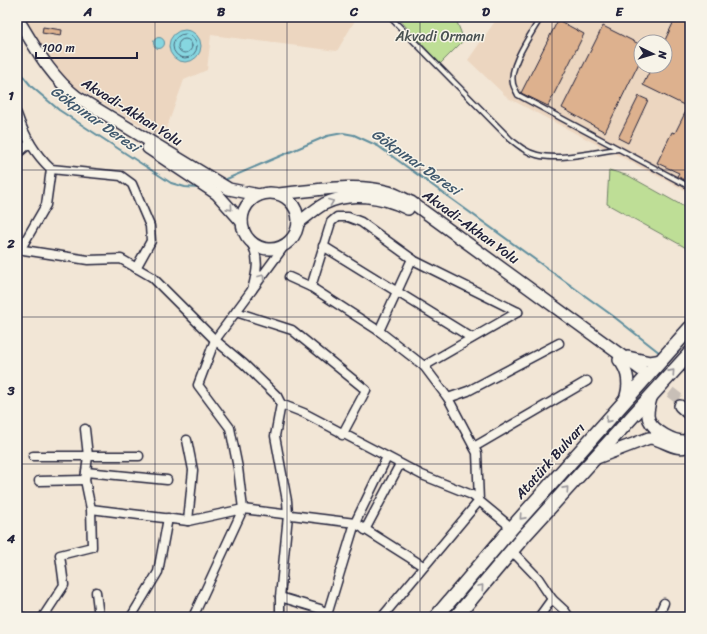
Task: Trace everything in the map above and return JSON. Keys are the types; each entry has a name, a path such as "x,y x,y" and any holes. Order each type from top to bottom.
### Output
{"main road":[{"name":"Akvadi-Akhan Yolu","path":"17,18 62,85 77,97 229,189 259,195"},
{"name":"Akvadi-Akhan Yolu","path":"17,30 47,77 58,90 217,194 242,222"},
{"name":"Akvadi-Akhan Yolu","path":"278,194 337,188 365,189 389,192 411,202 621,357"},
{"path":"269,193 278,194 287,198 294,206 298,223 296,232 292,239 285,245 268,249 251,242 246,235 242,222 245,208 251,200 259,195 269,193"},
{"name":"Akvadi-Akhan Yolu","path":"298,223 323,204 343,197 373,197 399,204 427,221 621,357"},
{"name":"Atatürk Bulvarı","path":"436,617 510,530 690,328"},
{"path":"456,617 512,551 690,353"},
{"path":"621,357 650,362 662,360"},
{"path":"621,357 642,375"},
{"path":"621,357 628,378 627,394 624,402"},
{"path":"653,394 648,414 651,423 675,440 686,441 690,437"},
{"path":"684,405 690,415"},
{"path":"593,460 649,438 656,438 679,448 690,446"}],"street":[{"path":"17,114 23,132 43,162 51,169 121,176 132,184 150,226 151,241 136,268"},
{"path":"17,154 30,143"},
{"path":"51,169 46,205 18,249 88,260 121,259 152,277 215,340 244,364 277,396 281,404 275,436 287,501 288,515 280,597 280,617"},
{"path":"311,287 331,222 337,217 348,217 361,222 412,260 518,312 424,366"},
{"path":"251,242 256,251 258,261 257,273 252,290"},
{"path":"192,617 243,509 238,468 230,428 198,385 215,340 285,245"},
{"path":"323,246 472,338"},
{"path":"380,330 412,260"},
{"path":"289,276 311,287 380,330 424,366 448,398 477,453 479,500 382,617"},
{"path":"236,312 292,330 366,390 342,435"},
{"path":"448,398 468,391 559,343"},
{"path":"474,447 587,381"},
{"path":"281,404 304,413 342,435 422,475 472,495 506,523 510,530"},
{"path":"43,617 64,586 60,555 92,547 91,509 85,476 88,456 85,429"},
{"path":"187,440 193,470 188,520"},
{"path":"32,456 138,456"},
{"path":"280,597 320,609 328,616 355,523 386,457"},
{"path":"365,530 400,464"},
{"path":"39,481 85,476 167,480"},
{"path":"91,509 188,520 243,509 355,523 423,566"},
{"path":"131,617 158,572 168,518"},
{"path":"512,551 538,578 552,599 565,611 569,617"},
{"path":"96,592 99,617"},
{"path":"539,617 552,599"},
{"path":"658,617 664,603"},
{"path":"17,616 22,617"}],"lane":[{"path":"390,17 510,139 526,151 538,156 557,157 618,149"},
{"path":"541,17 518,59 512,76 513,84 518,95 690,187"}],"shaded area":[{"path":"21,17 357,17 337,51 211,35 207,70 184,80 163,138 65,81"},
{"path":"498,17 690,17 690,193 508,98 468,60"}],"green space":[{"name":"Akvadi Ormanı","path":"397,17 455,17 464,40 440,64"},
{"path":"609,170 629,176 690,210 690,250 607,204"}],"water":[{"path":"182,30 188,30 197,34 201,46 197,58 188,62 182,62 173,58 169,49 169,43 173,34"},
{"path":"157,38 161,38 163,39 163,47 157,48 154,45 154,41"}],"building":[{"path":"676,17 690,17 690,183 677,176 679,173 657,163 672,132 675,133 688,107 643,85 648,74 673,74 673,34 668,34"},
{"path":"558,20 584,34 548,106 521,93"},
{"path":"603,26 633,41 634,74 605,132 562,108"},
{"path":"43,27 62,30 61,36 42,33"},
{"path":"639,96 648,100 628,143 618,138"}],"waterway":[{"name":"Gökpınar Deresi","path":"17,69 32,87 59,110 171,183 185,187 198,188"},
{"name":"Gökpınar Deresi","path":"222,181 327,136 343,133 354,135 378,146 613,316 660,353"}],"tunnel":[{"path":"644,372 683,402"}]}
